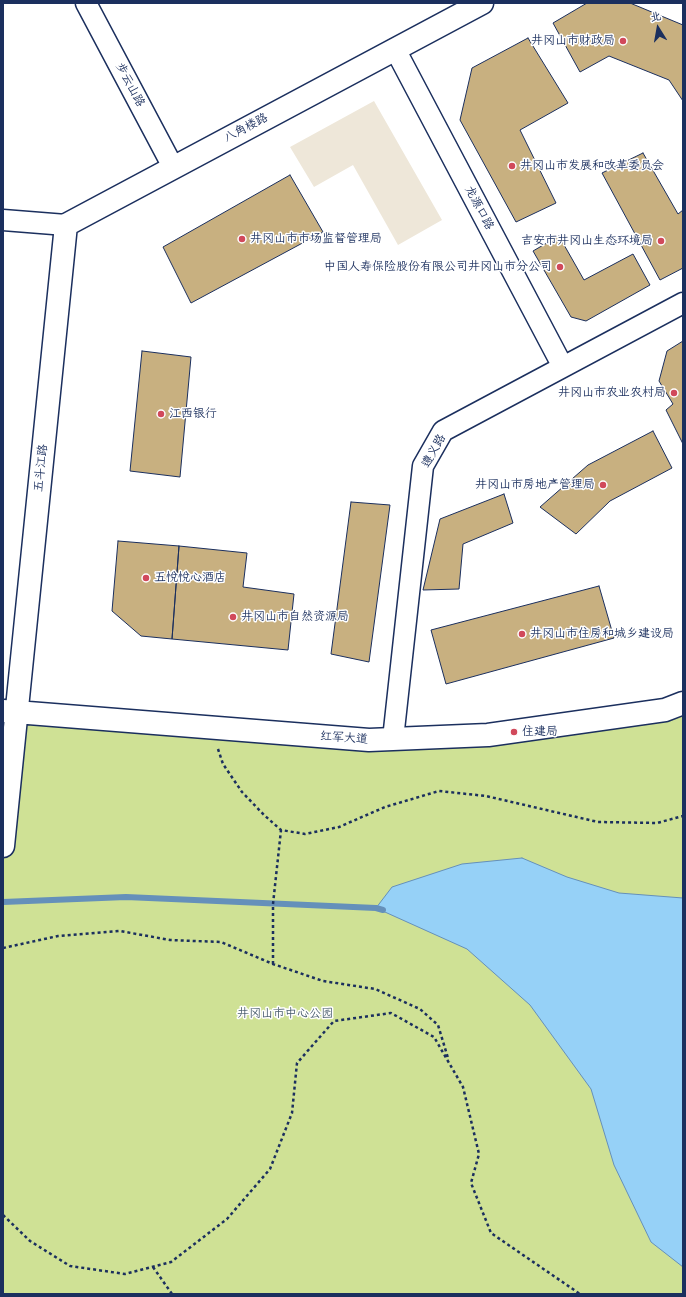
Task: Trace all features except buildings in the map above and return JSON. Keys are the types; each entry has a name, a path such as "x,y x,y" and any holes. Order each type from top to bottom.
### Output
{"street":[{"name":"步云山路","path":"86,3 173,167"},
{"name":"八角楼路","path":"66,224 482,3"},
{"name":"龙源口路","path":"395,49 563,368"},
{"path":"3,220 66,224"},
{"name":"五斗江路","path":"3,846 10,712 66,224"},
{"name":"遵义路","path":"393,739 423,466 443,431 683,303"},
{"name":"红军大道","path":"10,712 368,740 488,735 666,710 683,702"}],"path":[{"path":"210,728 223,764 242,792 264,815 282,830 305,834 339,827 385,807 439,791 486,796 598,822 657,823 683,816"},
{"path":"273,964 273,904 282,830"},
{"path":"3,948 58,936 120,931 170,940 222,942 273,964 323,981 375,989 420,1009 438,1024 449,1063"},
{"path":"3,1215 30,1241 70,1266 125,1274 172,1262 227,1219 270,1169 292,1113 297,1063 334,1021 391,1013 434,1037 463,1087 479,1154 470,1183 491,1233 580,1294"},
{"path":"153,1267 172,1294"}],"shaded area":[{"path":"374,101 442,220 398,245 353,165 314,187 290,147"}],"green space":[{"name":"井冈山市中心公园","path":"683,703 683,1294 3,1294 3,711 369,740"}],"water":[{"path":"522,858 567,877 619,893 683,898 683,1267 651,1242 614,1165 591,1089 530,1005 467,949 376,908 392,887 462,864"}],"waterway":[{"path":"3,902 126,897 376,908 383,910"}],"place":[{"name":"井冈山市财政局","path":"623,41"},
{"name":"井冈山市发展和改革委员会","path":"512,166"},
{"name":"井冈山市市场监督管理局","path":"242,239"},
{"name":"吉安市井冈山生态环境局","path":"661,241"},
{"name":"中国人寿保险股份有限公司井冈山市分公司","path":"560,267"},
{"name":"井冈山市农业农村局","path":"674,393"},
{"name":"江西银行","path":"161,414"},
{"name":"井冈山市房地产管理局","path":"603,485"},
{"name":"五悦悦心酒店","path":"146,578"},
{"name":"井冈山市自然资源局","path":"233,617"},
{"name":"井冈山市住房和城乡建设局","path":"522,634"},
{"name":"住建局","path":"514,732"}]}
